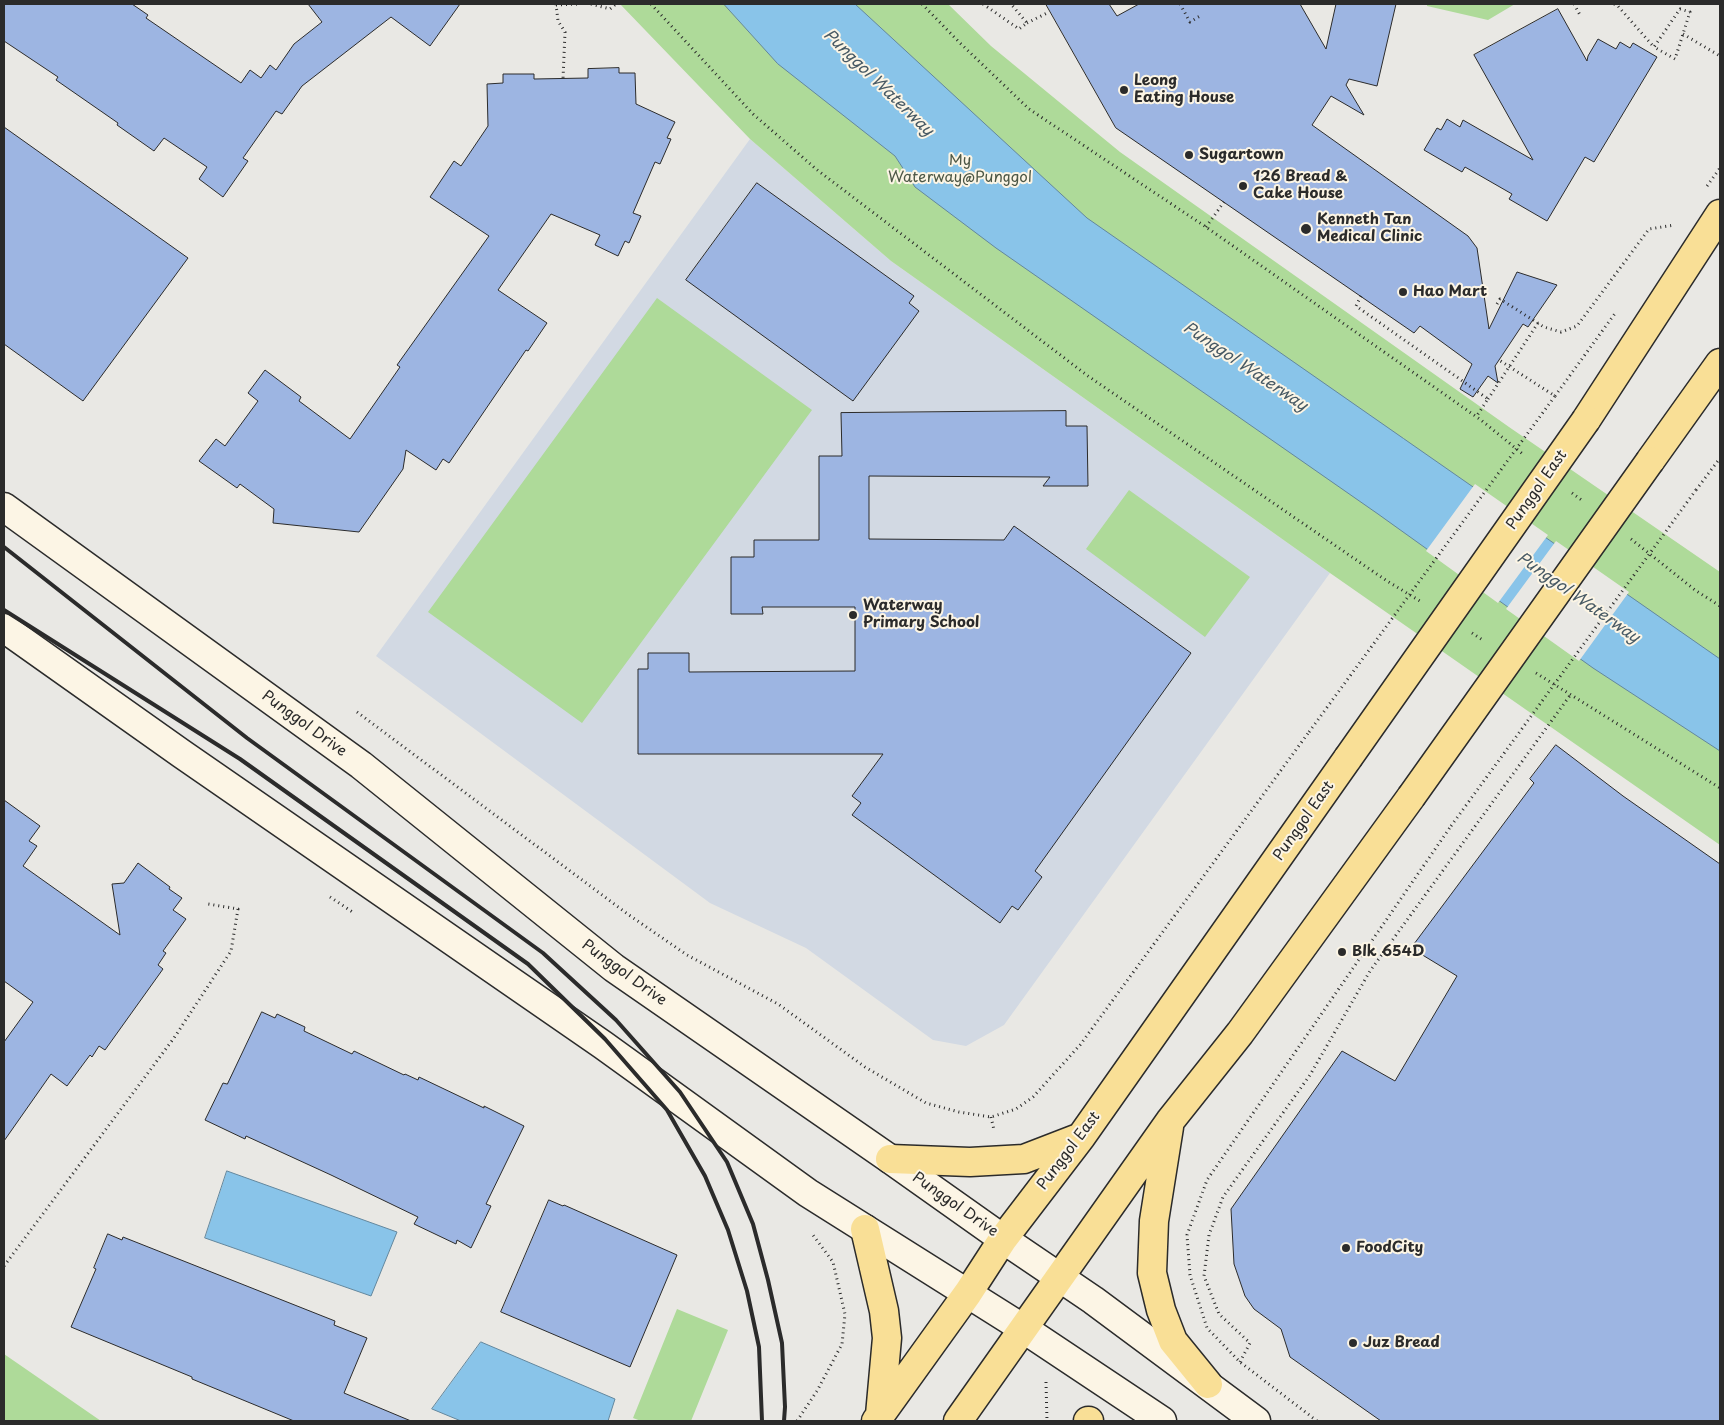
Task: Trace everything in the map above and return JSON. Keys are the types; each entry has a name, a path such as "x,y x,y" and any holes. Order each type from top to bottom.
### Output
{"main road":[{"name":"Punggol East","path":"878,1419 968,1293 1003,1239 1081,1137 1586,420 1720,214"},
{"path":"958,1421 1170,1121 1240,1033 1411,797 1720,363"},
{"path":"1170,1121 1154,1220 1152,1273 1160,1310 1173,1341 1208,1384"},
{"path":"890,1159 970,1162 1024,1159 1081,1137"},
{"path":"865,1229 884,1311 886,1338 878,1419"}],"street":[{"name":"Punggol Drive","path":"4,507 361,765 614,968 1093,1300 1256,1421"},
{"path":"4,628 602,1045 808,1193 1024,1328 1162,1421"}],"path":[{"path":"563,79 565,32 558,21 556,5 580,4"},
{"path":"591,4 610,9 616,4"},
{"path":"651,4 753,114 816,169 1088,376 1420,602"},
{"path":"922,4 1028,110 1206,227 1476,417 1526,456"},
{"path":"982,4 1019,29 1047,13"},
{"path":"1012,4 1027,23"},
{"path":"1180,4 1190,22 1200,16"},
{"path":"1574,4 1580,15"},
{"path":"1614,4 1617,5 1654,47 1675,59 1690,12 1680,9 1654,47"},
{"path":"1683,34 1720,56"},
{"path":"1206,227 1224,202"},
{"path":"1497,304 1500,299 1544,327 1561,332 1576,326 1649,229 1680,224"},
{"path":"1361,296 1356,306 1488,399"},
{"path":"1476,417 1538,323"},
{"path":"357,712 629,915 687,956 778,1004 865,1067 926,1103 959,1112 991,1117 1016,1109 1033,1096 1080,1045 1556,396 1499,360"},
{"path":"1317,1421 1240,1362 1207,1328 1190,1274 1187,1235 1207,1180 1451,826 1720,458"},
{"path":"1565,487 1588,505"},
{"path":"1626,535 1695,590 1720,606"},
{"path":"1470,633 1487,643"},
{"path":"1529,668 1720,788"},
{"path":"1240,1362 1250,1343 1219,1314 1204,1276 1209,1235 1223,1197 1310,1075 1370,971 1571,694"},
{"path":"4,1266 174,1038 231,951 238,909 208,904"},
{"path":"345,908 359,916"},
{"path":"797,1421 817,1391 842,1344 846,1314 833,1262 810,1229"}],"shaded area":[{"name":"Waterway Primary School","path":"750,139 891,261 1330,573 1004,1025 966,1046 933,1040 806,948 710,903 376,656"}],"green space":[{"name":"My Waterway@Punggol","path":"620,4 948,4 991,46 1120,152 1509,427 1720,572 1720,845 1330,573 891,261 750,139"},
{"path":"1427,4 1515,4 1488,20 1427,6"},
{"path":"657,298 812,410 582,723 428,612"},
{"path":"1129,490 1250,577 1205,637 1086,549"},
{"path":"677,1309 728,1330 691,1421 641,1421 633,1418"},
{"path":"4,1354 101,1421 4,1421"}],"water":[{"name":"Punggol Waterway","path":"724,4 855,4 1087,218 1720,659 1720,751 1593,668 1378,514 996,248 915,187 895,156 778,64"},
{"path":"227,1171 397,1232 371,1296 205,1238"},
{"path":"481,1342 615,1399 608,1421 461,1421 432,1409"}],"pier":[{"path":"1475,484 1548,535 1498,603 1426,551"},
{"path":"1556,541 1629,592 1579,661 1506,609"}],"building":[{"path":"4,4 132,4 148,15 146,18 241,83 250,70 261,78 270,65 276,70 294,44 322,22 308,4 460,4 430,46 391,17 302,86 282,114 276,111 243,158 248,161 223,197 199,179 207,167 164,138 154,151 117,125 118,123 56,80 58,77 4,41"},
{"path":"1046,4 1109,4 1117,16 1139,4 1300,4 1326,49 1336,4 1396,4 1377,86 1349,79 1346,85 1364,115 1331,96 1312,125 1468,236 1477,248 1489,329 1517,272 1557,285 1528,327 1523,324 1495,366 1498,383 1488,376 1473,397 1460,389 1472,364 1420,326 1414,333 1116,128"},
{"path":"1558,9 1587,61 1598,39 1616,49 1620,42 1630,48 1633,43 1657,57 1594,162 1585,157 1547,221 1509,199 1512,194 1465,167 1462,172 1424,150 1437,128 1441,130 1447,119 1460,127 1463,120 1533,160 1474,55"},
{"path":"619,68 619,73 635,73 636,104 675,122 667,138 671,139 660,164 655,162 633,213 641,216 629,243 625,241 618,256 595,245 600,235 551,214 498,290 547,323 528,351 526,350 449,463 443,459 436,470 406,450 403,469 359,532 273,523 274,509 240,484 237,488 199,461 216,439 225,446 258,401 248,393 265,370 301,397 299,401 350,439 400,367 397,365 489,236 430,197 454,161 461,166 488,126 487,84 503,83 503,74 534,74 534,79 588,78 588,69"},
{"path":"4,127 188,258 83,401 4,344"},
{"path":"757,183 914,296 909,303 919,311 853,401 686,280"},
{"path":"1066,411 1066,426 1087,426 1088,486 1043,486 1050,477 869,476 869,539 1004,540 1014,526 1191,653 1035,871 1042,877 1018,910 1012,906 1000,923 852,815 861,803 852,796 883,754 638,754 638,669 648,669 648,653 689,653 689,672 855,671 855,607 762,607 763,614 731,614 731,557 754,557 754,540 819,540 819,456 842,456 841,413"},
{"path":"1556,745 1623,796 1720,864 1720,1421 1381,1421 1290,1357 1281,1329 1254,1309 1245,1296 1234,1264 1231,1209 1342,1051 1395,1081 1457,976 1411,948 1534,783 1530,779"},
{"path":"4,800 40,826 29,841 37,846 23,866 120,935 112,884 124,883 138,863 182,898 173,910 186,919 163,951 166,953 158,965 163,969 105,1050 99,1046 67,1086 51,1074 4,1141 4,1042 33,1002 4,981"},
{"path":"262,1012 275,1018 277,1014 305,1027 304,1031 352,1054 354,1051 404,1075 418,1080 419,1077 524,1126 486,1204 491,1206 471,1248 457,1240 456,1244 414,1224 418,1217 331,1175 246,1136 245,1139 205,1120 223,1083 227,1084"},
{"path":"549,1200 677,1255 630,1367 501,1312"},
{"path":"108,1234 122,1240 123,1237 335,1321 334,1325 367,1338 344,1393 411,1421 294,1421 71,1327 96,1269 94,1268"}],"railway":[{"path":"4,547 247,738 543,953 616,1020 680,1092 727,1162 753,1224 782,1343 784,1421"},
{"path":"4,610 240,759 528,964 605,1039 667,1110 705,1176 728,1230 747,1291 759,1347 762,1421"}],"place":[{"name":"Leong Eating House","path":"1124,90"},
{"name":"Sugartown","path":"1189,155"},
{"name":"126 Bread & Cake House","path":"1243,186"},
{"name":"Kenneth Tan Medical Clinic","path":"1306,229"},
{"name":"Hao Mart","path":"1403,292"},
{"name":"Waterway Primary School","path":"853,615"},
{"name":"Blk 654D","path":"1342,952"},
{"name":"FoodCity","path":"1346,1248"},
{"name":"Juz Bread","path":"1353,1343"}]}
